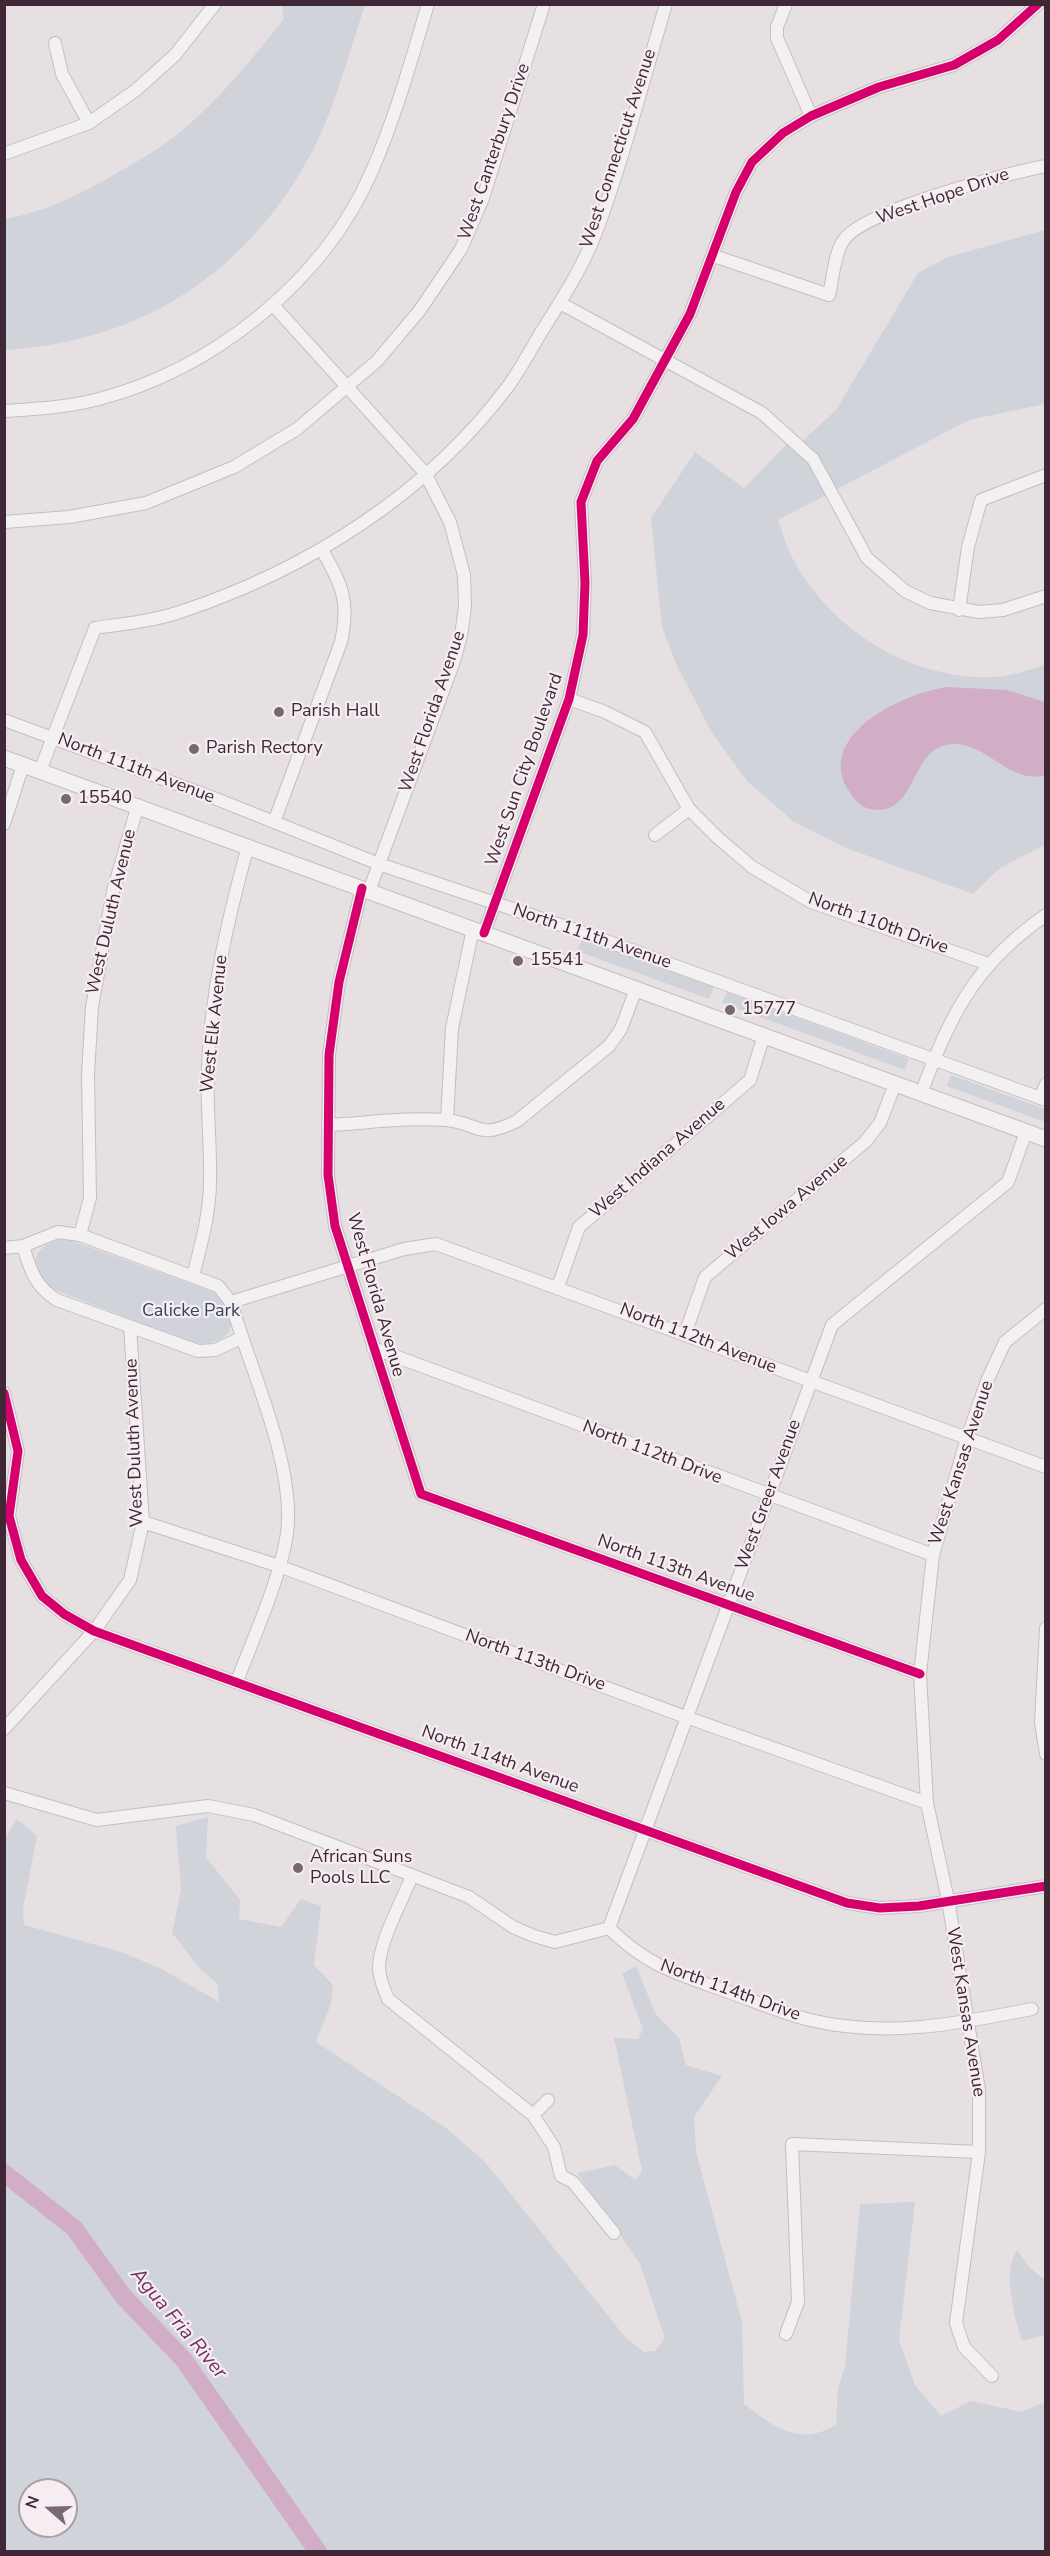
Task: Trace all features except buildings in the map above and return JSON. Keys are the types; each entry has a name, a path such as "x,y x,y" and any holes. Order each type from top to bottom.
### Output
{"street":[{"path":"4,154 89,123 136,90 175,55 214,4"},
{"path":"4,411 46,408 99,399 149,382 180,368 273,305 309,267 341,226 371,175 395,111 428,4"},
{"name":"West Canterbury Drive","path":"4,522 69,517 146,504 234,467 297,429 377,361 420,310 461,249 483,198 544,4"},
{"name":"West Connecticut Avenue","path":"40,771 95,628 178,612 253,584 322,550 376,513 425,473 469,432 509,385 560,303 594,237 666,4"},
{"path":"786,4 777,27 777,38 811,116"},
{"name":"West Sun City Boulevard","path":"447,1120 452,1028 478,931 495,903 569,699 583,635 585,583 581,502 597,461 633,419 690,314 714,256 729,211 752,162 783,134 811,116 879,87 954,65 998,40 1038,4"},
{"path":"55,43 62,74 89,123"},
{"name":"West Hope Drive","path":"714,256 829,295 842,242 854,229 914,203 966,186 1046,166"},
{"path":"560,303 762,412 813,459 867,558 878,570 905,591 930,603 959,610 1003,610 1046,596"},
{"name":"West Florida Avenue","path":"273,305 425,473 450,522 464,575 464,616 453,664 379,864 365,890 339,982 329,1055 329,1184 335,1226 420,1494"},
{"path":"959,610 968,547 981,500 1046,475"},
{"path":"274,822 341,642 346,621 345,598 341,582 322,550"},
{"name":"North 110th Drive","path":"569,699 605,712 645,732 689,808 717,837 752,867 811,902 988,964"},
{"name":"North 111th Avenue","path":"4,720 379,864 495,903 1042,1099"},
{"name":"North 111th Avenue","path":"4,758 138,805 1046,1139"},
{"path":"4,824 23,765"},
{"name":"West Duluth Avenue","path":"80,1235 90,1198 88,1074 92,1007 111,901 138,805"},
{"path":"655,835 689,808"},
{"name":"West Elk Avenue","path":"193,1276 207,1221 210,1182 208,1065 218,976 228,917 248,846"},
{"path":"921,1094 934,1060 968,989 988,964 1019,934 1046,915"},
{"path":"328,1125 447,1120 478,1131 500,1129 517,1121 609,1046 621,1029 636,988"},
{"name":"West Indiana Avenue","path":"558,1287 579,1227 750,1080 764,1035"},
{"name":"West Iowa Avenue","path":"685,1334 705,1277 865,1142 880,1123 895,1084"},
{"path":"1042,1099 1046,1084"},
{"name":"West Greer Avenue","path":"609,1928 832,1325 1008,1182 1026,1132"},
{"path":"4,1248 22,1246 58,1232 80,1235 218,1286 231,1302 286,1474 288,1523 279,1566 237,1681"},
{"name":"North 112th Avenue","path":"231,1302 347,1266 411,1248 436,1244 1046,1467"},
{"path":"22,1246 33,1278 45,1293 198,1351 215,1350 242,1338"},
{"name":"West Kansas Avenue","path":"992,2376 964,2347 956,2323 979,2152 979,2090 948,1900 927,1803 920,1674 933,1555 967,1438 987,1381 1005,1342 1046,1309"},
{"name":"West Duluth Avenue","path":"4,1729 94,1631 130,1580 142,1522 130,1327"},
{"name":"North 112th Drive","path":"373,1348 769,1497 933,1555"},
{"path":"4,1393 18,1462 7,1517"},
{"name":"North 113th Avenue","path":"420,1494 920,1674"},
{"name":"North 114th Avenue","path":"7,1517 21,1560 42,1596 64,1614 94,1631 847,1903 900,1908 1046,1886"},
{"name":"North 113th Drive","path":"142,1522 279,1566 687,1718 927,1803"},
{"path":"1046,1628 1041,1723 1046,1754"},
{"path":"4,1793 97,1820 208,1806 245,1813 469,1897 513,1926 534,1936 555,1941 609,1928"},
{"path":"412,1876 384,1946 379,1965 380,1980 388,1999 533,2115 554,2147 561,2176 573,2182 614,2233"},
{"name":"North 114th Drive","path":"609,1928 626,1945 654,1964 807,2019 849,2027 891,2030 967,2022 1032,2009"},
{"path":"533,2115 548,2100"},
{"path":"786,2334 798,2302 792,2144 979,2152"}],"green space":[{"path":"282,5 365,5 335,97 313,150 287,193 257,232 224,265 186,293 146,315 102,333 55,344 5,350 5,219 46,208 72,197 128,167 171,139 208,107 260,49 284,19"},
{"path":"1045,230 1045,404 969,420 778,520 786,545 810,585 830,609 852,629 878,647 906,661 935,671 965,676 996,677 1045,665 1045,845 1000,868 973,894 846,848 794,822 747,781 712,733 677,666 662,627 651,518 695,452 744,488 792,439 798,445 836,410 918,273 948,257"},
{"path":"582,939 714,987 709,999 577,951"},
{"path":"727,992 909,1059 905,1070 722,1003"},
{"path":"951,1075 1045,1109 1045,1122 947,1086"},
{"name":"Calicke Park","path":"67,1239 213,1292 229,1312 230,1330 218,1341 192,1343 50,1288 37,1271 36,1256 46,1245"},
{"path":"208,1817 206,1857 240,1900 239,1919 281,1927 301,1899 321,1906 314,1965 333,1985 331,2004 316,2042 446,2128 486,2163 626,2338 644,2352 655,2351 665,2338 640,2264 577,2173 615,2165 635,2180 642,2171 614,2038 638,2039 643,2029 622,1974 636,1966 655,2013 679,2038 686,2065 722,2076 694,2117 696,2152 742,2322 744,2404 777,2427 798,2434 810,2434 836,2425 838,2388 845,2366 860,2204 915,2202 899,2340 915,2385 941,2416 971,2401 1022,2412 1045,2402 1045,2551 5,2551 4,1839 17,1819 37,1836 23,1909 24,1925 121,1952 162,1969 219,2002 218,1984 200,1969 172,1933 181,1890 176,1826"},
{"path":"1017,2250 1029,2267 1045,2280 1045,2335 1022,2341 1013,2308 1010,2282 1010,2270"}],"shaded area":[{"path":"947,687 1007,690 1045,702 1045,775 1033,777 1022,775 980,751 957,744 941,747 929,755 898,803 886,809 870,809 862,806 847,788 841,768 844,750 854,733 889,707 929,691"}],"waterway":[{"name":"Agua Fria River","path":"4,2173 74,2228 123,2296 184,2360 318,2552"}],"cycle path":[{"path":"484,933 569,699 583,635 585,583 581,502 597,461 633,419 690,314 736,192 752,162 783,133 811,116 879,87 954,65 998,40 1038,4"},
{"path":"362,888 339,982 329,1055 328,1175 335,1226 421,1494 920,1674"},
{"path":"4,1393 18,1451 9,1516 21,1560 42,1596 64,1614 94,1631 847,1903 880,1908 919,1906 1046,1886"}],"place":[{"name":"Parish Hall","path":"279,712"},
{"name":"Parish Rectory","path":"194,749"},
{"name":"15540","path":"66,799"},
{"name":"15541","path":"518,961"},
{"name":"15777","path":"730,1010"},
{"name":"African Suns Pools LLC","path":"298,1868"}]}
